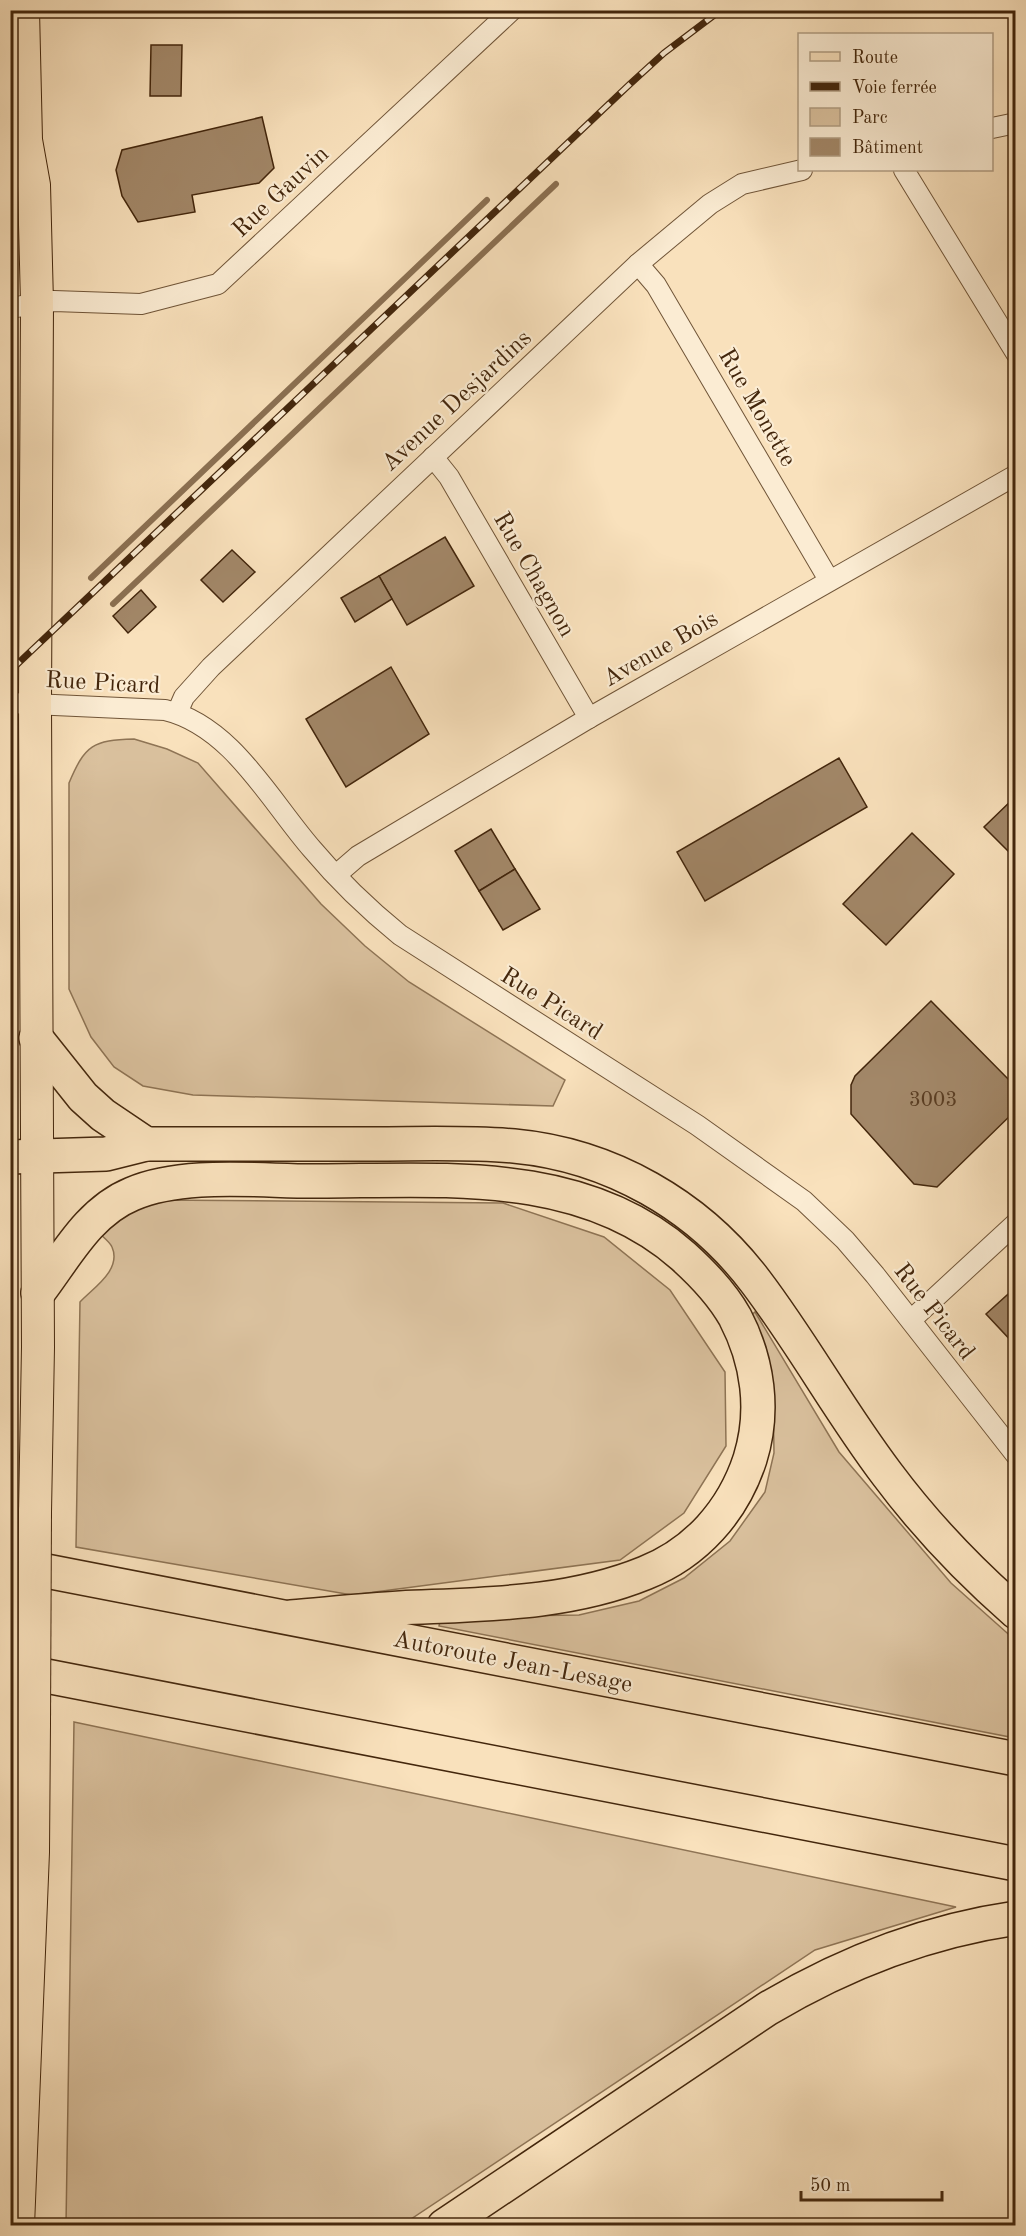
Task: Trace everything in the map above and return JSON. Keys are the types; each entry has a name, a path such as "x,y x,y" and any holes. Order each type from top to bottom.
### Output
{"highway":[{"path":"36,1038 83,1097 104,1115 146,1144"},
{"path":"24,1157 106,1154 146,1144 514,1146 590,1162 651,1189 700,1223 744,1268 905,1497 962,1562 1016,1612"},
{"path":"38,1293 92,1221 115,1203 140,1191 195,1181 394,1181 511,1184 550,1190 586,1200 618,1213 660,1238 698,1270 721,1297 738,1324 750,1354 757,1386 757,1428 747,1466 730,1503 716,1523 690,1548 647,1573 560,1596 477,1606 403,1608 291,1617"},
{"name":"Autoroute Jean-Lesage","path":"10,1564 1016,1759"},
{"path":"10,1669 1016,1864"},
{"path":"444,2226 758,2015 802,1989 850,1965 911,1942 962,1928 1016,1918"}],"main road":[{"path":"18,2226 32,1870 38,1293 24,1157 36,1038 23,703 24,305 34,185 26,140 23,10"}],"street":[{"name":"Rue Gauvin","path":"24,305 110,301 141,303 218,284 512,10"},
{"path":"993,128 1016,123"},
{"name":"Avenue Desjardins","path":"177,713 184,697 211,667 638,264 710,204 741,184 798,171"},
{"path":"905,171 1016,352"},
{"name":"Rue Monette","path":"638,264 656,285 829,580"},
{"name":"Rue Chagnon","path":"433,457 449,477 589,718"},
{"name":"Avenue Bois","path":"336,875 358,856 589,718 1016,475"},
{"name":"Rue Picard","path":"23,703 149,708 177,713 204,727 226,746 336,875 374,913 423,952 665,1104 789,1189 845,1240 911,1320 1016,1455"},
{"path":"911,1320 1016,1223"}],"green space":[{"path":"134,739 167,749 198,763 321,904 365,946 409,982 565,1080 553,1106 193,1095 143,1086 114,1067 91,1037 69,989 69,783 80,760 92,747 109,741"},
{"path":"157,1200 503,1203 604,1237 670,1290 725,1372 726,1446 684,1513 620,1560 352,1595 76,1547 80,1302 105,1278 113,1263 112,1247 99,1233 124,1212"},
{"path":"755,1312 839,1452 951,1583 1015,1640 1015,1738 439,1626 441,1617 579,1615 639,1601 684,1578 730,1541 765,1492 774,1453 773,1392 749,1317"},
{"path":"74,1722 956,1907 815,1950 402,2225 66,2225"}],"building":[{"path":"151,45 182,45 181,96 150,96"},
{"path":"262,117 274,168 259,183 192,195 195,212 138,222 122,196 116,170 122,150"},
{"path":"445,537 474,586 407,625 379,576"},
{"path":"232,550 255,572 223,602 201,580"},
{"path":"379,576 392,599 355,622 341,598"},
{"path":"141,590 156,607 128,633 113,616"},
{"path":"391,667 429,734 346,787 306,719"},
{"path":"839,758 867,807 705,901 677,852"},
{"path":"1016,796 1016,859 984,827"},
{"path":"491,829 515,869 479,891 455,851"},
{"path":"912,833 954,874 886,945 843,904"},
{"path":"515,869 540,909 503,930 479,891"},
{"path":"931,1001 1016,1087 1016,1110 937,1187 914,1184 851,1114 851,1085 855,1076"},
{"path":"1016,1287 1016,1346 986,1314"}],"waterway":[{"path":"113,604 556,184"},
{"path":"91,578 487,200"}],"railway":[{"path":"10,671 630,84 664,53 721,10"}]}
